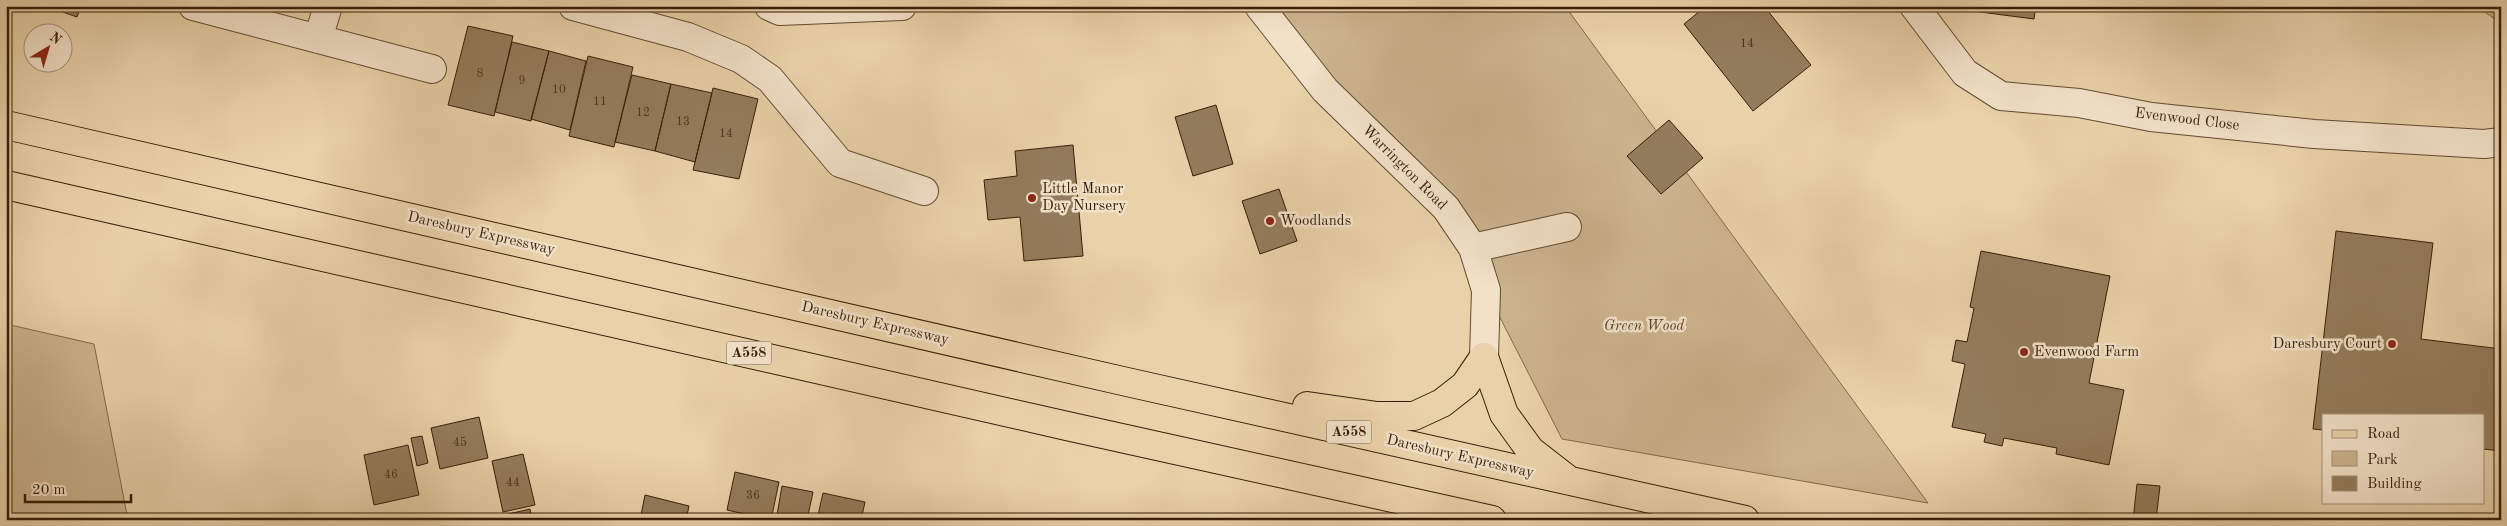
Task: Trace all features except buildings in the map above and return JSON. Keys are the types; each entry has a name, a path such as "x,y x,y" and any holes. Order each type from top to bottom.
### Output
{"main road":[{"name":"Daresbury Expressway","path":"6,125 1127,382 1745,520"},
{"name":"A558","path":"6,185 1067,426 1492,520"},
{"path":"1127,382 1377,416 1414,416 1442,403 1465,385 1484,357"},
{"path":"1484,357 1504,414 1530,450 1571,482"}],"street":[{"path":"193,6 432,69"},
{"path":"318,39 328,6"},
{"path":"573,6 688,37 741,59 770,79 840,163 924,191"},
{"path":"769,6 780,11 902,6"},
{"name":"Warrington Road","path":"1259,6 1325,90 1446,208 1473,248 1486,290 1484,357"},
{"name":"Evenwood Close","path":"1914,6 1965,73 2001,96 2079,103 2151,117 2314,134 2484,144 2501,142"},
{"path":"1473,248 1567,227"}],"green space":[{"name":"Green Wood","path":"1259,6 1565,6 1928,503 1562,439 1486,290 1473,248"},
{"path":"2476,6 2501,6 2501,23"},
{"path":"6,324 94,344 128,520 6,520"}],"place":[{"name":"Little Manor Day Nursery","path":"1032,198"},
{"name":"Woodlands","path":"1270,221"},
{"name":"Daresbury Court","path":"2392,344"},
{"name":"Evenwood Farm","path":"2024,352"}]}
